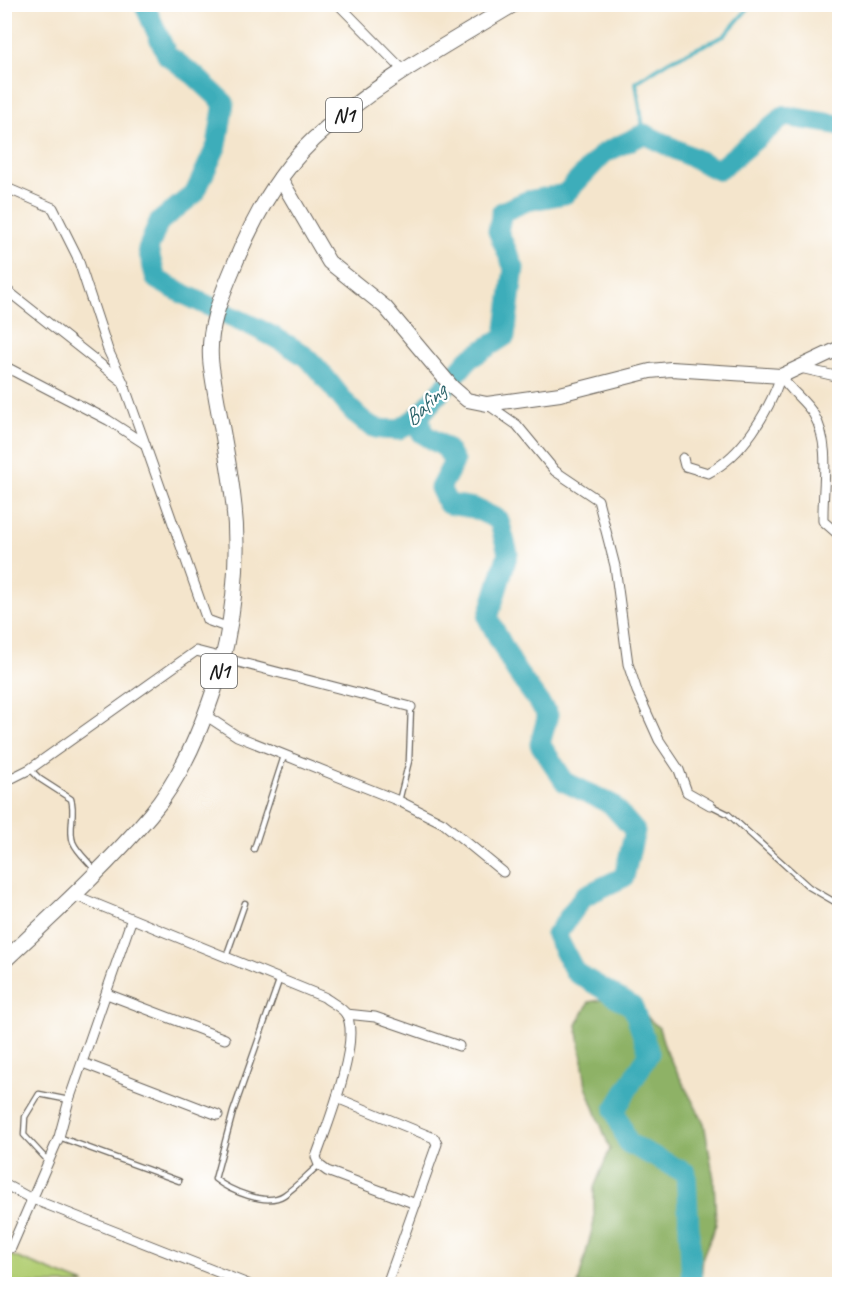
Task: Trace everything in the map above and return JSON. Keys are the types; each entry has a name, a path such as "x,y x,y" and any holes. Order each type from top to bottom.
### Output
{"highway":[{"name":"N1","path":"4,961 74,895 152,813 181,767 205,715 229,628 236,552 234,500 211,361 211,332 217,308 241,248 280,178 313,140 358,104 405,72 514,4"}],"main road":[{"path":"280,178 329,262 385,307 452,387 467,400 488,404 560,394 650,371 671,369 781,376 834,350"}],"street":[{"path":"338,4 405,72"},
{"path":"9,189 53,208 77,256 108,350 123,382 146,444 207,620 229,628"},
{"path":"4,288 123,382"},
{"path":"834,350 840,339"},
{"path":"4,366 108,420 146,444"},
{"path":"800,368 840,378"},
{"path":"682,458 685,466 708,473 724,465 745,441 773,397 781,376 815,417 824,445 823,521 840,536"},
{"path":"488,404 517,425 555,471 598,500 615,566 628,664 636,691 659,740 679,770 687,792 710,805"},
{"path":"4,782 30,769 190,654 201,651 222,659 411,707"},
{"path":"205,715 237,736 399,801 443,823 503,872"},
{"path":"74,895 131,921 324,997 346,1014 375,1017 459,1046"},
{"path":"11,1248 30,1198 59,1137 69,1100 131,921"},
{"path":"107,994 225,1039"},
{"path":"346,1014 351,1034 337,1098 316,1157 319,1165 327,1171 416,1204"},
{"path":"83,1063 218,1115"},
{"path":"337,1098 434,1138 437,1144 387,1284"},
{"path":"4,1185 30,1198 248,1284"}],"lane":[{"path":"399,801 409,761 411,707"},
{"path":"254,849 284,756"},
{"path":"30,769 40,779 71,799 74,808 71,831 74,842 96,872"},
{"path":"710,805 728,814 809,887 840,905"},
{"path":"225,957 245,903"},
{"path":"280,978 233,1112 216,1167 215,1179 225,1187 256,1199 282,1197 319,1165"},
{"path":"48,1161 24,1135 25,1116 39,1094 69,1100"},
{"path":"59,1137 179,1181"}],"green space":[{"path":"624,996 659,1028 666,1051 704,1123 714,1179 716,1224 703,1256 701,1284 578,1284 594,1222 594,1188 610,1149 586,1086 577,1025 589,1002"},
{"path":"5,1253 85,1284 5,1284"}],"waterway":[{"name":"Bafing","path":"144,4 167,55 194,75 224,103 217,145 195,193 159,222 148,249 156,279 266,333 302,354 357,415 366,423 379,429 399,430 420,415 469,359 505,336 514,268 498,231 502,212 527,201 565,194 604,153 644,134 718,170 784,116 840,125"},
{"path":"644,134 636,82 669,61 724,36 752,4"},
{"path":"420,415 422,433 446,448 454,462 440,488 448,504 474,508 499,520 508,553 488,618 516,671 548,715 540,744 565,782 611,804 635,831 624,877 584,896 556,935 575,972 633,1007 649,1053 615,1110 628,1143 686,1173 692,1284"}]}
